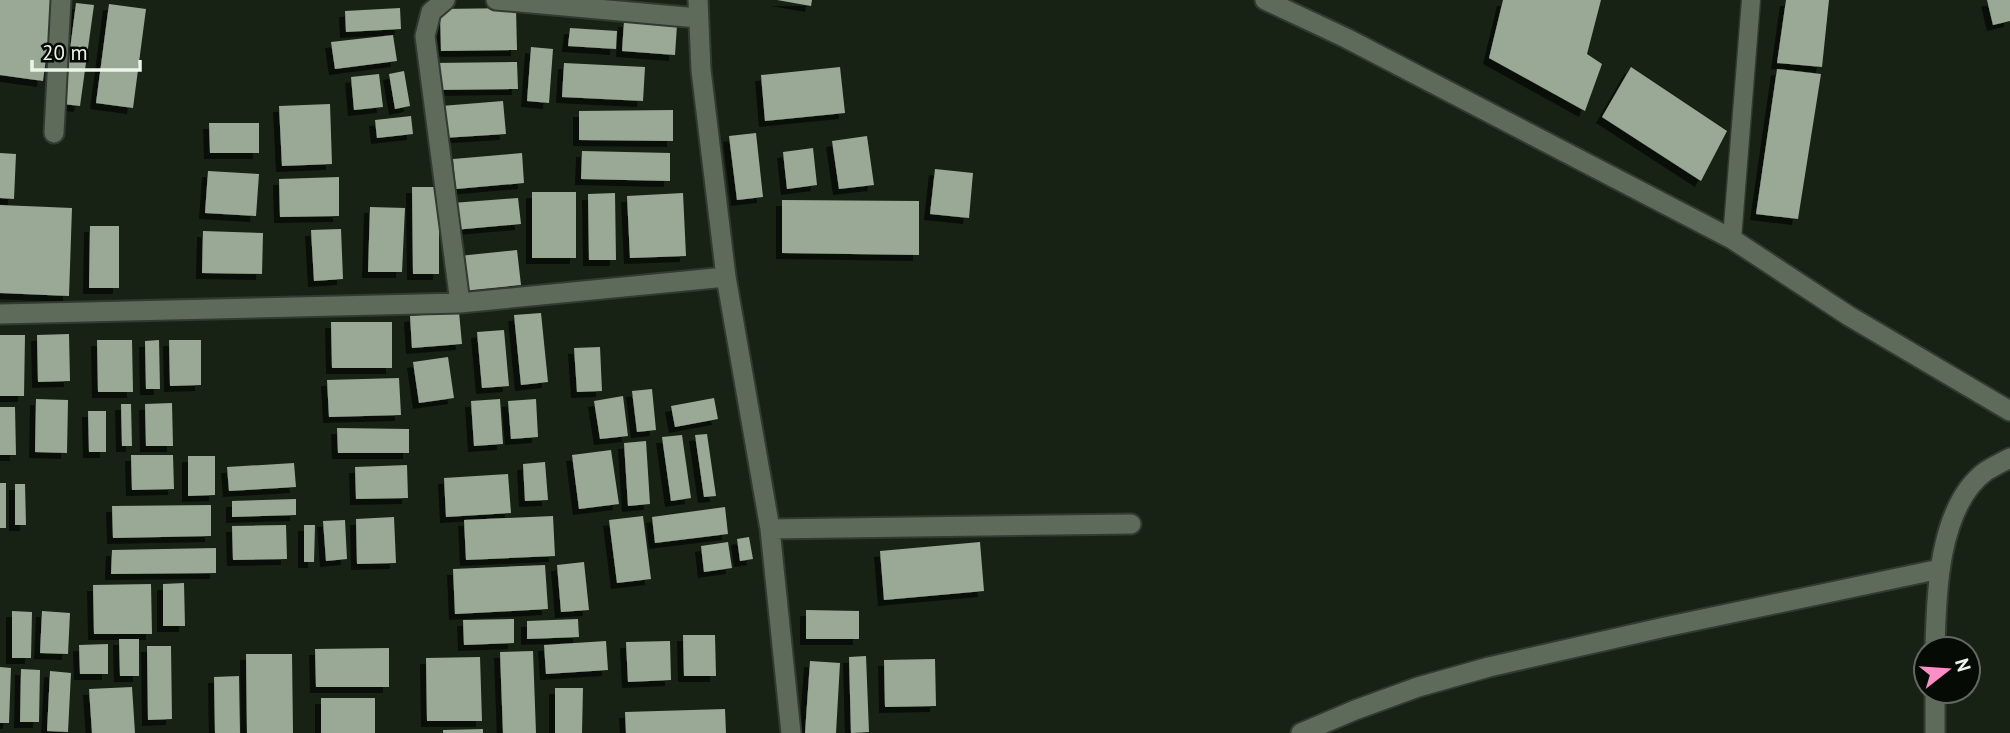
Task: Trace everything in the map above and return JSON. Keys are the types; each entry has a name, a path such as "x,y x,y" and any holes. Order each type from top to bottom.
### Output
{"street":[{"path":"54,134 61,0"},
{"path":"445,0 431,12 425,36 460,303"},
{"path":"496,0 698,9 701,70 726,276 770,529 792,733"},
{"path":"1265,0 1346,38 1732,239 1849,316 2010,411"},
{"path":"0,314 460,303 726,276"},
{"path":"1935,635 1936,593 1940,569 1947,536 1963,498 1984,472 2010,458"},
{"path":"770,529 1131,524"},
{"path":"1301,733 1405,692 1489,667 1940,569"},
{"path":"1935,705 1935,733"}],"lane":[{"path":"1732,239 1751,0"}],"building":[{"path":"0,0 54,0 43,81 0,75"},
{"path":"777,0 812,0 811,6"},
{"path":"1503,0 1601,0 1587,54 1602,64 1585,111 1489,58"},
{"path":"1786,0 1829,0 1822,67 1777,63"},
{"path":"1987,0 2010,0 2010,21 1993,25"},
{"path":"76,3 94,5 80,106 63,104"},
{"path":"109,4 146,9 133,108 96,103"},
{"path":"400,8 401,29 346,32 345,11"},
{"path":"516,8 517,50 441,51 440,9"},
{"path":"624,21 677,25 675,55 622,51"},
{"path":"570,28 617,31 616,49 568,46"},
{"path":"393,35 397,61 335,69 331,42"},
{"path":"531,47 553,49 549,103 527,101"},
{"path":"517,62 518,89 434,90 433,63"},
{"path":"564,63 645,67 643,101 562,97"},
{"path":"840,67 845,113 765,121 761,75"},
{"path":"1631,67 1727,131 1701,181 1602,117"},
{"path":"1777,69 1821,74 1798,219 1756,214"},
{"path":"404,71 410,106 395,109 389,74"},
{"path":"379,74 383,107 354,110 351,77"},
{"path":"503,101 506,134 443,138 441,106"},
{"path":"330,104 332,164 282,166 279,106"},
{"path":"673,110 673,141 579,140 579,111"},
{"path":"411,116 413,134 377,138 375,120"},
{"path":"209,123 259,123 259,153 210,153"},
{"path":"756,133 763,197 737,200 729,136"},
{"path":"867,136 874,185 839,189 832,141"},
{"path":"813,148 817,185 787,189 783,152"},
{"path":"582,151 670,153 670,181 581,179"},
{"path":"0,153 16,154 14,199 0,198"},
{"path":"522,153 524,183 456,189 453,159"},
{"path":"935,169 973,173 969,218 930,214"},
{"path":"208,171 259,174 256,216 205,213"},
{"path":"339,177 339,216 280,217 279,179"},
{"path":"412,187 439,187 439,274 413,274"},
{"path":"532,192 576,192 576,258 532,258"},
{"path":"615,193 616,260 589,260 588,194"},
{"path":"683,193 686,256 630,258 627,196"},
{"path":"518,198 521,224 454,230 452,203"},
{"path":"782,200 919,201 919,255 782,253"},
{"path":"0,205 72,208 69,296 0,293"},
{"path":"370,207 405,208 402,272 368,272"},
{"path":"90,226 119,226 119,288 89,288"},
{"path":"341,229 343,279 314,281 311,230"},
{"path":"203,231 263,233 262,274 202,273"},
{"path":"517,250 521,285 462,291 459,256"},
{"path":"459,312 462,344 412,348 410,316"},
{"path":"541,313 548,382 521,385 514,315"},
{"path":"331,322 392,322 392,368 332,368"},
{"path":"504,330 509,386 482,388 477,332"},
{"path":"69,334 70,381 38,382 37,335"},
{"path":"0,335 25,335 24,396 0,396"},
{"path":"97,340 132,340 133,392 98,392"},
{"path":"159,340 160,389 146,389 145,341"},
{"path":"169,340 201,340 201,385 170,386"},
{"path":"600,347 602,391 577,392 574,348"},
{"path":"448,357 454,398 419,403 413,362"},
{"path":"399,378 401,415 329,417 327,380"},
{"path":"652,389 656,430 637,432 632,391"},
{"path":"623,396 628,436 600,439 594,401"},
{"path":"714,398 718,419 675,427 671,406"},
{"path":"36,399 68,400 67,453 35,452"},
{"path":"500,399 503,444 474,446 471,401"},
{"path":"536,399 538,437 511,439 508,401"},
{"path":"172,403 173,446 146,446 145,404"},
{"path":"121,404 131,404 132,446 122,446"},
{"path":"0,407 15,407 16,455 0,455"},
{"path":"88,411 106,411 106,452 89,452"},
{"path":"337,428 409,429 409,453 338,453"},
{"path":"707,434 716,496 704,497 695,435"},
{"path":"682,435 691,498 671,501 662,437"},
{"path":"646,441 650,504 628,506 624,443"},
{"path":"611,450 619,504 579,509 572,455"},
{"path":"131,455 173,455 174,489 132,490"},
{"path":"188,456 215,456 215,495 188,496"},
{"path":"545,462 548,500 525,501 523,464"},
{"path":"294,463 296,487 229,491 227,467"},
{"path":"407,465 408,498 356,499 355,467"},
{"path":"508,474 511,513 446,517 444,478"},
{"path":"0,483 6,483 6,528 0,528"},
{"path":"15,484 25,484 26,525 15,525"},
{"path":"296,499 296,515 232,517 232,501"},
{"path":"211,505 211,536 113,538 112,506"},
{"path":"725,507 728,534 655,543 652,517"},
{"path":"553,516 555,556 466,560 464,520"},
{"path":"643,516 651,579 617,583 609,520"},
{"path":"394,517 396,563 357,564 356,519"},
{"path":"345,520 347,559 326,561 323,521"},
{"path":"286,525 287,559 233,560 232,526"},
{"path":"304,525 315,525 314,562 304,562"},
{"path":"749,537 753,559 740,561 737,539"},
{"path":"728,542 732,568 704,572 701,546"},
{"path":"980,542 984,591 884,600 880,551"},
{"path":"216,548 216,573 111,574 112,550"},
{"path":"584,562 589,610 561,612 557,565"},
{"path":"545,565 548,609 455,614 453,569"},
{"path":"184,583 185,626 163,626 163,584"},
{"path":"151,584 152,634 94,634 93,585"},
{"path":"806,610 859,611 859,639 806,639"},
{"path":"12,611 32,612 31,658 12,658"},
{"path":"42,611 70,613 68,654 40,653"},
{"path":"514,619 514,643 464,645 463,620"},
{"path":"578,619 579,637 527,639 527,621"},
{"path":"683,635 715,635 716,676 684,676"},
{"path":"119,639 139,639 139,676 120,676"},
{"path":"606,641 608,670 546,674 544,645"},
{"path":"670,641 671,680 628,682 626,642"},
{"path":"108,644 108,674 80,674 79,645"},
{"path":"147,646 171,646 172,719 148,720"},
{"path":"389,648 389,687 316,687 315,649"},
{"path":"533,651 536,733 503,733 500,652"},
{"path":"246,654 292,654 293,733 247,733"},
{"path":"866,656 869,732 851,733 849,657"},
{"path":"480,657 482,721 427,721 426,658"},
{"path":"935,659 936,706 885,707 884,660"},
{"path":"810,661 840,663 836,733 805,733"},
{"path":"0,667 11,668 9,723 0,723"},
{"path":"21,669 40,670 39,722 20,722"},
{"path":"50,671 71,673 68,732 47,731"},
{"path":"239,676 240,733 215,733 214,677"},
{"path":"132,687 135,733 92,733 89,689"},
{"path":"555,688 583,688 582,733 555,733"},
{"path":"321,698 375,698 375,733 321,733"},
{"path":"725,709 726,733 626,733 625,712"},
{"path":"483,729 483,733 443,733 443,730"}]}
